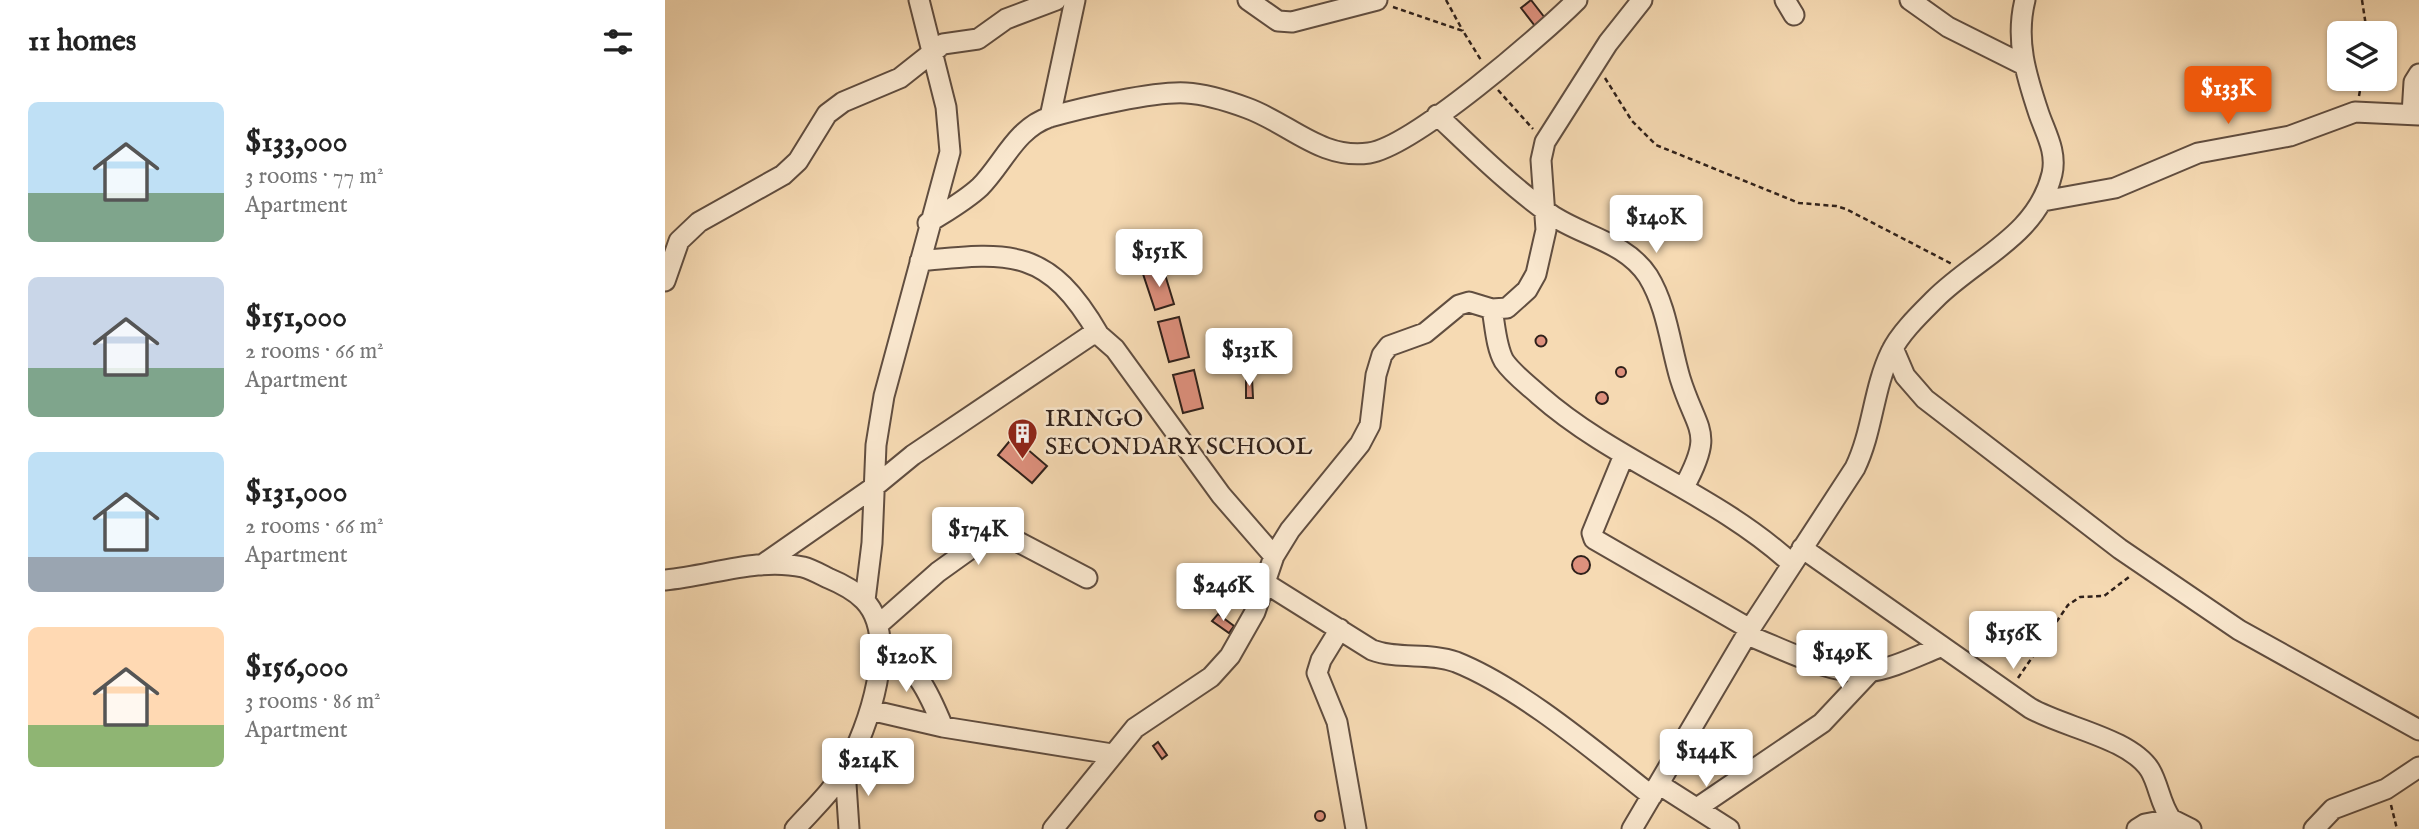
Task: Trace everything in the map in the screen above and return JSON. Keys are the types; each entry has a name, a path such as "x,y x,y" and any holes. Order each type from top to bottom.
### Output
{"street":[{"path":"865,600 884,396 928,223 950,152 950,129 919,0"},
{"path":"665,281 672,236 783,175 799,160 827,114 843,102 899,78 932,49 943,44 978,39 1014,15 1056,0"},
{"path":"1050,117 1075,0"},
{"path":"1248,0 1278,22 1292,22 1375,1"},
{"path":"928,223 978,189 1019,137 1034,124 1050,117 1145,97 1185,93 1222,100 1250,109 1329,150 1369,153 1391,145 1437,115 1577,0"},
{"path":"1053,829 1135,728 1211,677 1245,636 1274,556 1290,530 1360,444 1370,425 1376,375 1382,355 1389,346 1425,332 1458,305 1469,302 1492,309 1507,308 1527,290 1543,248 1546,211 1541,160 1545,142 1595,62 1642,0"},
{"path":"1910,0 1948,27 2024,65"},
{"path":"1632,829 1748,632 1839,496 1864,451 1877,393 1893,348 1934,300 2010,239 2043,201 2055,158 2024,65 2020,20 2013,0"},
{"path":"2020,20 2025,0"},
{"path":"2043,201 2115,188 2198,153 2290,136 2355,112 2416,114 2414,82 2419,74"},
{"path":"1437,115 1546,211 1628,256 1646,274 1657,293 1679,376 1702,439 1702,452 1684,487"},
{"path":"920,261 989,254 1016,257 1041,269 1066,289 1086,312 1099,335 1115,349 1213,485 1274,556"},
{"path":"1492,309 1503,359 1512,371 1581,429 1684,487 1761,537 1797,556 2045,718 2108,741 2144,762 2151,772 2171,820"},
{"path":"762,565 874,487 913,455 1067,349 1091,335 1099,335"},
{"path":"1893,348 1905,376 1925,399 2120,549 2239,631 2419,730"},
{"path":"1624,455 1592,533 1594,539 1748,632 1825,665 1857,672 1870,671 1940,647"},
{"path":"879,625 938,572 991,534 1005,536 1087,579"},
{"path":"665,580 762,565 804,567 838,582 865,600 879,625 881,648 870,710 845,769 795,829"},
{"path":"1265,583 1372,650 1389,656 1435,656 1457,662 1536,708 1656,790 1697,808 1729,829"},
{"path":"1340,629 1321,660 1317,673 1337,722 1356,829"},
{"path":"881,648 908,663 932,700 943,727"},
{"path":"1697,808 1822,723 1870,671"},
{"path":"870,710 943,727 1112,754"},
{"path":"2314,829 2333,809 2386,789 2419,767"},
{"path":"845,769 849,829"},
{"path":"2137,829 2145,824 2171,820 2191,829"}],"path":[{"path":"1446,0 1471,40 1487,76 1545,142"},
{"path":"2362,0 2365,21"},
{"path":"1375,1 1463,31"},
{"path":"1595,62 1632,121 1656,145 1799,203 1846,209 1925,252 1968,271"},
{"path":"2008,693 2068,605 2080,597 2104,596 2131,576 2120,549"},
{"path":"2386,789 2397,829"}],"building":[{"path":"1531,0 1545,18 1535,26 1521,8"},
{"path":"1153,233 1158,253 1140,258 1135,238"},
{"path":"1163,268 1174,304 1155,310 1143,274"},
{"path":"1179,317 1189,357 1169,362 1158,322"},
{"path":"1541,336 1545,337 1545,345 1541,346 1537,345 1536,341 1537,337"},
{"path":"1621,367 1625,368 1625,376 1621,377 1617,376 1616,372 1617,368"},
{"path":"1194,370 1203,408 1183,413 1173,375"},
{"path":"1246,378 1252,378 1253,398 1246,398"},
{"path":"1602,392 1608,398 1602,404 1596,398"},
{"name":"IRINGO SECONDARY SCHOOL","path":"1013,437 1047,466 1032,483 998,455"},
{"path":"1581,556 1587,559 1590,565 1587,571 1581,574 1575,571 1572,565 1575,559"},
{"path":"1218,614 1234,626 1229,633 1212,621"},
{"path":"1158,742 1167,755 1162,759 1153,746"},
{"path":"1320,811 1324,812 1324,820 1320,821 1316,820 1315,816 1316,812"}],"place":[{"name":"IRINGO SECONDARY SCHOOL","path":"1022,460"}]}
